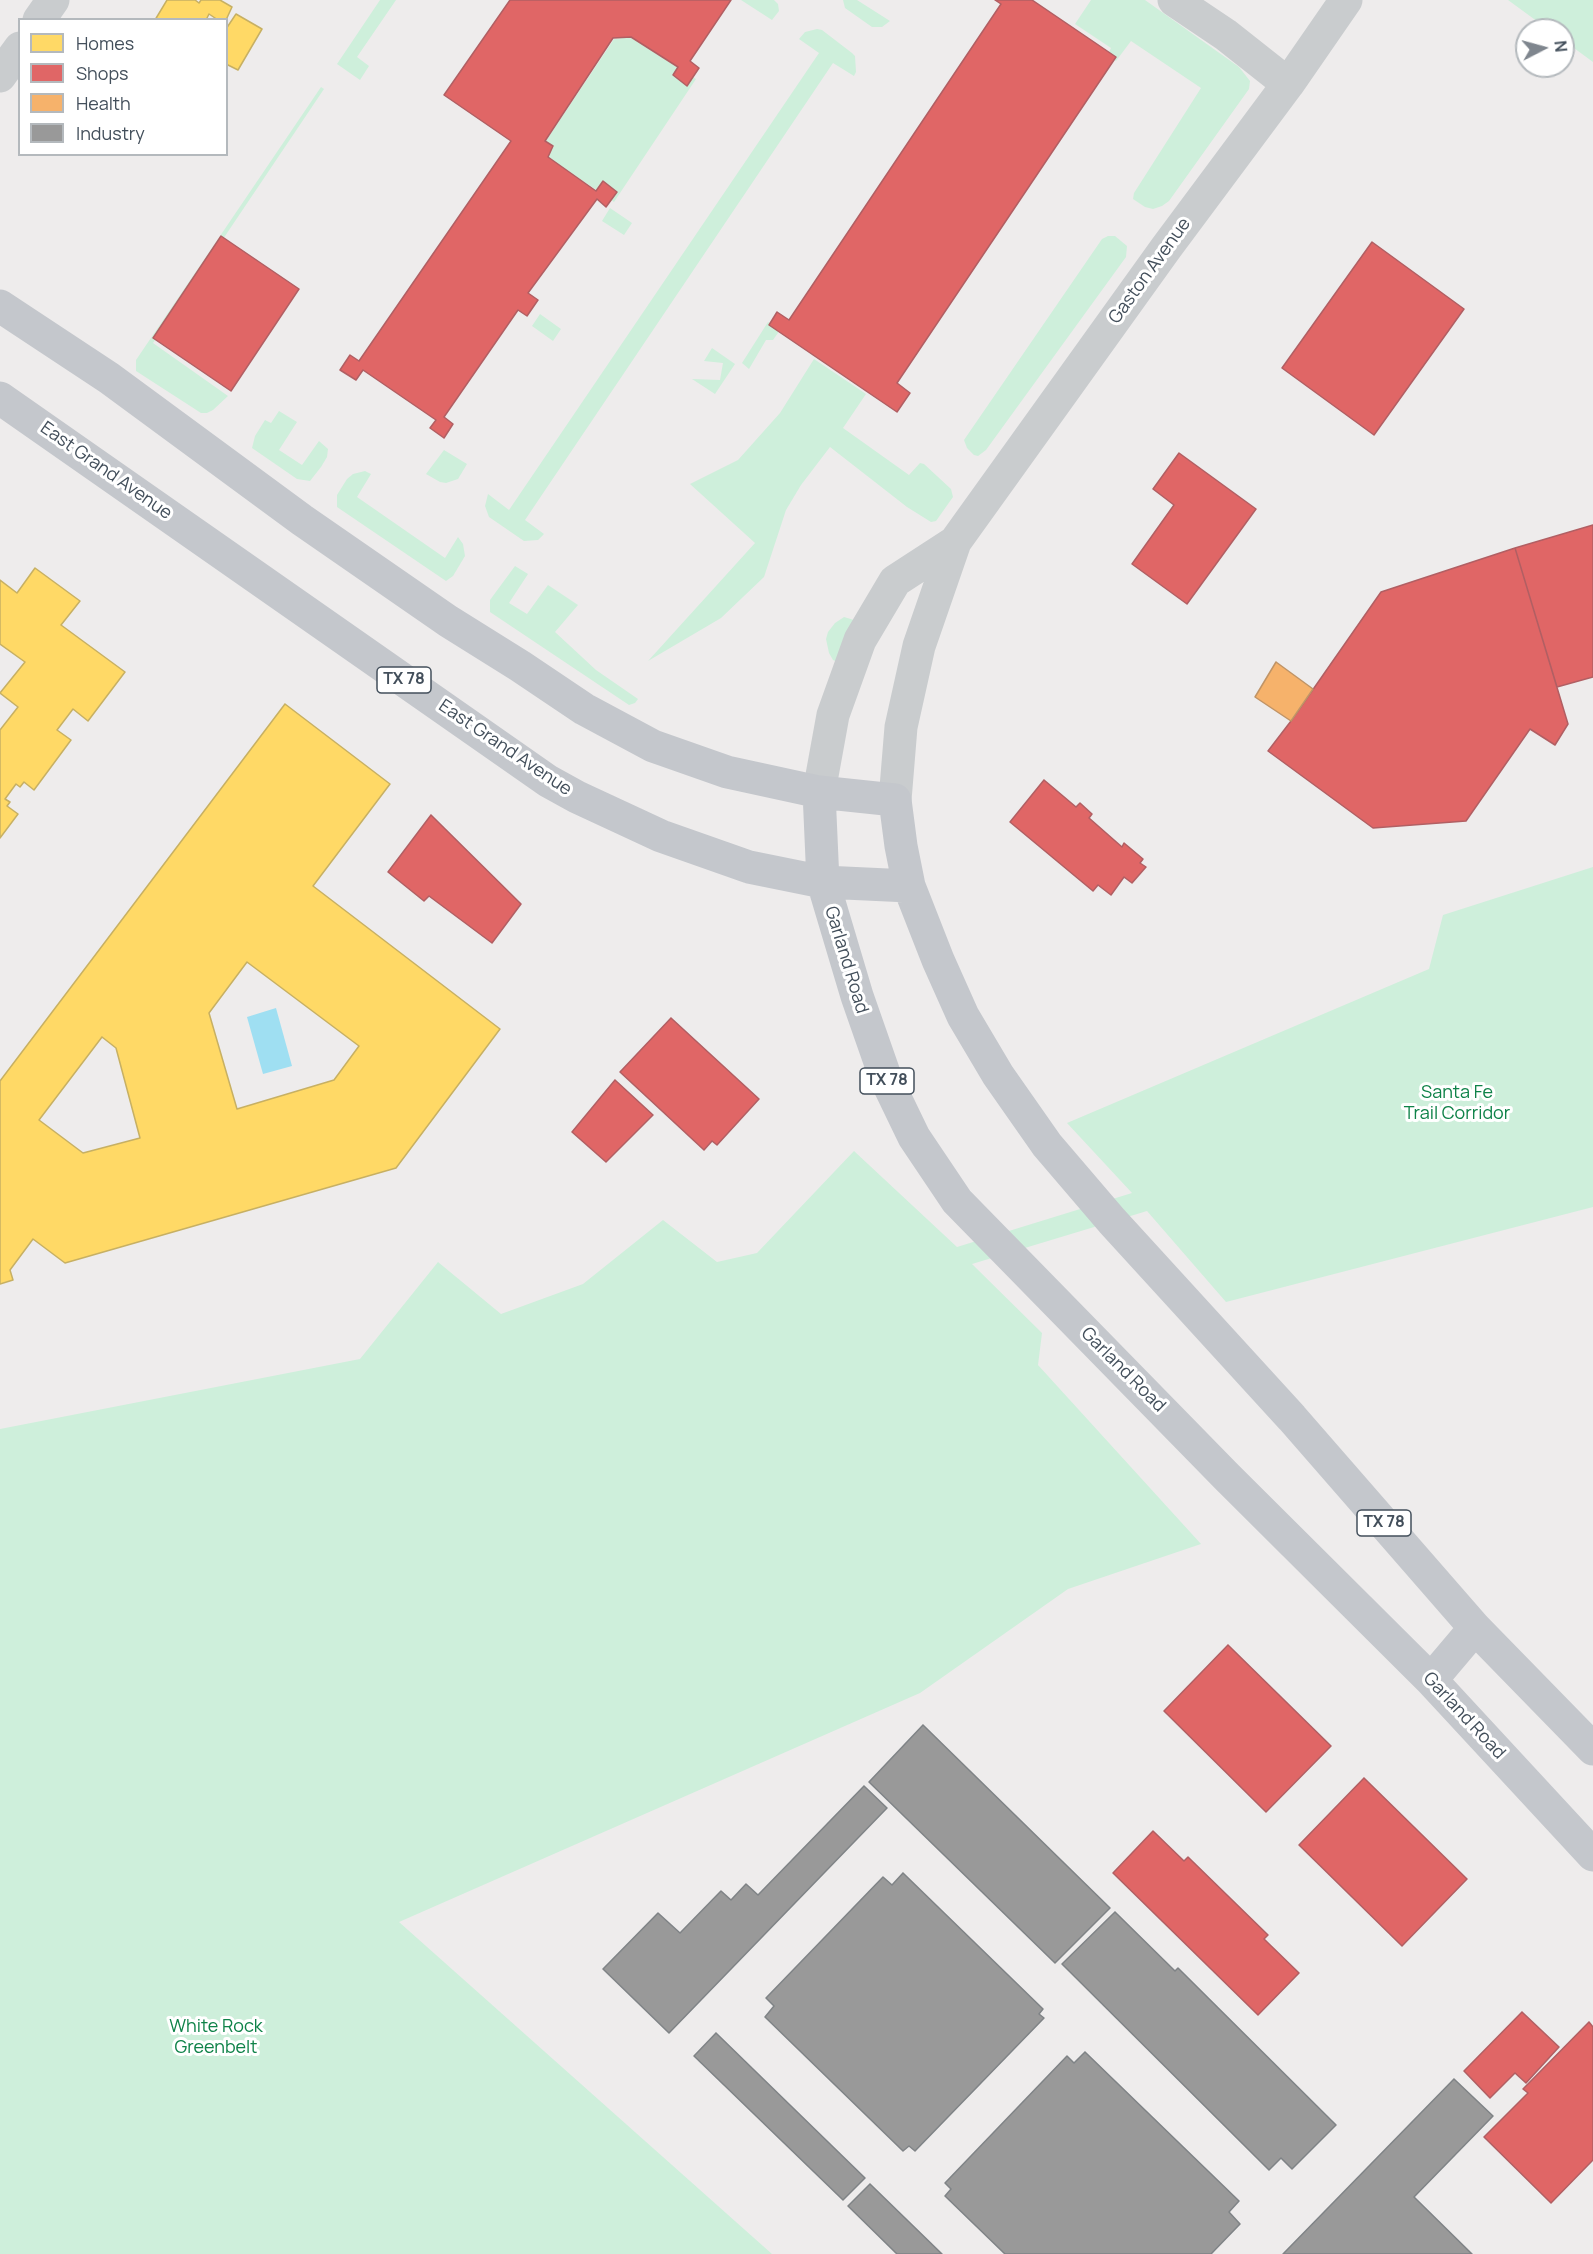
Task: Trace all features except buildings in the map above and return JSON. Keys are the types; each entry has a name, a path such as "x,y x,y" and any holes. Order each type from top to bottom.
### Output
{"main road":[{"path":"0,306 109,378 302,520 448,621 584,709 653,746 727,772 819,792 895,800"},
{"name":"East Grand Avenue","path":"0,398 548,781 577,797 662,836 749,867 823,882 909,886"},
{"name":"Garland Road","path":"819,792 823,882 856,996 886,1079 914,1137 957,1201 1227,1477 1431,1680 1593,1855"},
{"name":"TX 78","path":"895,800 909,886 938,960 963,1016 998,1075 1047,1145 1292,1418 1475,1628 1593,1749"},
{"path":"1431,1680 1475,1628"}],"street":[{"path":"40,18 52,0"},
{"path":"1174,0 1226,35 1288,84"},
{"name":"Gaston Avenue","path":"895,800 902,727 919,646 955,542 1166,248 1288,84 1346,0"},
{"path":"0,76 18,51"},
{"name":"Gaston Avenue","path":"819,792 833,715 860,640 895,581 955,542"}],"green space":[{"path":"380,0 396,0 357,57 369,66 360,80 337,64"},
{"path":"741,0 774,0 778,4 779,11 772,20"},
{"path":"843,0 857,0 890,21 882,27 872,27 845,8"},
{"path":"1091,0 1145,0 1239,67 1250,81 1249,89 1169,201 1153,209 1133,199 1134,193 1201,88 1131,41 1116,61 1107,56 1111,48 1075,24"},
{"path":"1508,0 1593,0 1593,62 1575,49 1575,18 1533,18"},
{"path":"822,30 855,56 854,76 833,63 525,520 544,534 538,540 524,541 489,517 485,506 488,494 509,510 819,53 799,39 805,32"},
{"path":"631,37 696,79 614,202 539,151 614,39"},
{"path":"321,87 324,89 153,343 228,396 213,410 201,413 136,371 136,360"},
{"path":"610,208 632,223 624,235 602,221"},
{"path":"1115,236 1127,246 1126,257 986,450 978,456 974,455 967,448 964,440 1102,239"},
{"path":"540,314 561,329 553,341 532,326"},
{"path":"768,322 780,330 773,340 766,340 749,369 742,363"},
{"path":"712,348 735,364 715,394 692,379 720,380 723,363 704,361"},
{"path":"814,359 866,394 843,428 909,475 920,463 924,464 951,489 953,497 936,521 931,522 907,507 830,447 801,485 786,510 764,577 721,618 648,661 755,543 690,484 738,460 780,413"},
{"path":"279,411 297,422 279,450 302,465 319,441 328,449 327,457 310,481 297,479 252,448 255,436 265,420 271,423"},
{"path":"444,450 467,464 458,479 446,483 426,474"},
{"path":"365,471 371,474 357,497 445,558 458,537 463,544 465,556 453,576 446,581 337,507 337,495 347,479 353,474"},
{"path":"515,566 528,574 509,603 527,614 548,585 578,605 555,632 596,670 638,699 635,703 629,705 490,612 490,600"},
{"path":"844,617 854,620 842,664 833,660 826,639 835,623"},
{"path":"1593,867 1593,1207 1226,1302 1147,1211 972,1264 1042,1333 1038,1365 1201,1544 1068,1589 920,1693 399,1922 772,2254 0,2254 0,1429 360,1359 438,1262 501,1314 583,1284 663,1220 717,1262 757,1253 854,1151 957,1247 1132,1193 1067,1123 1429,969 1443,915"}],"water":[{"path":"276,1008 292,1066 263,1074 247,1017"}],"park label":[{"name":"Santa Fe Trail Corridor","path":"1457,1103"},
{"name":"White Rock Greenbelt","path":"216,2037"}]}
